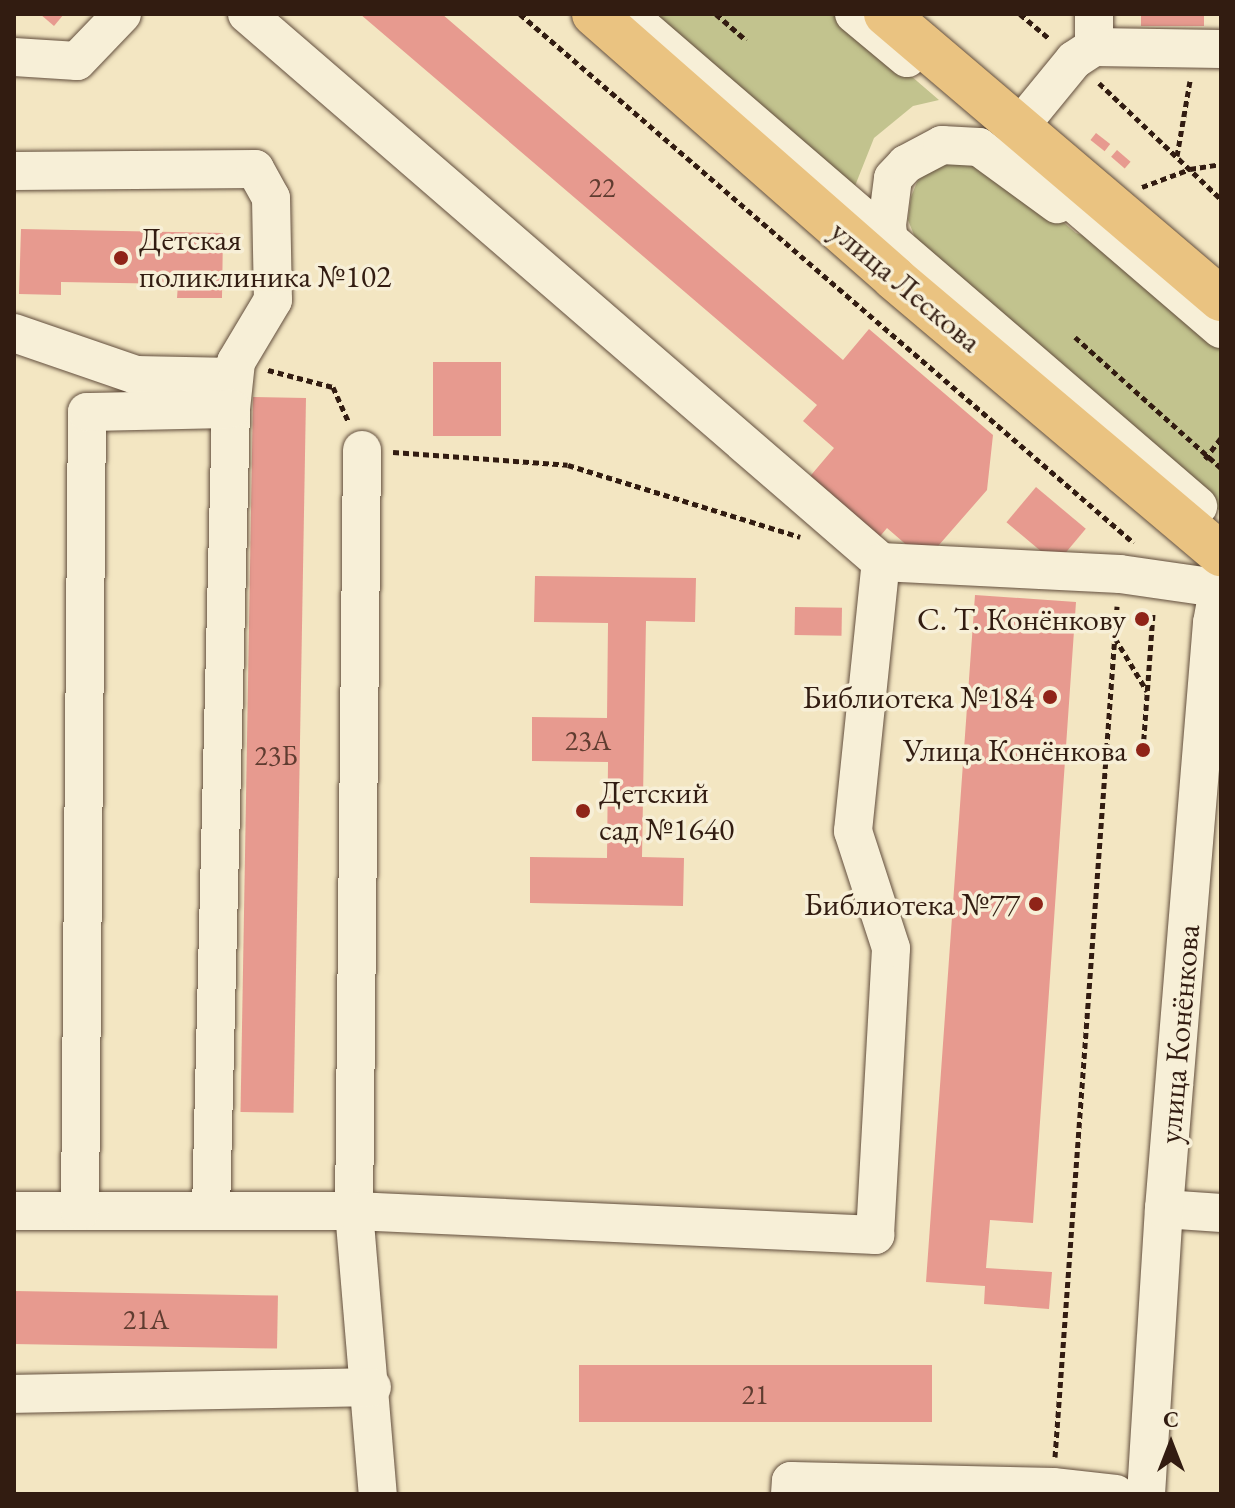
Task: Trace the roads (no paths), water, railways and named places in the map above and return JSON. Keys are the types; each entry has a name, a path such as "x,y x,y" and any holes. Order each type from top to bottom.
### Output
{"main road":[{"name":"улица Лескова","path":"594,14 891,261 1220,572"},
{"path":"886,14 1152,238 1216,286"}],"street":[{"path":"14,57 77,61 122,14"},
{"path":"247,14 881,562 1120,574 1220,572"},
{"name":"улица Лескова","path":"627,14 891,261 1221,527"},
{"path":"854,14 1221,329"},
{"path":"1020,126 1087,41 1208,49"},
{"path":"891,261 893,178 906,164 942,145 979,147 1073,218 1152,238"},
{"path":"14,171 255,169 271,198 273,300 234,383 211,1208"},
{"path":"14,333 136,375 234,383"},
{"path":"80,1211 87,412 234,383"},
{"path":"362,450 354,1211 372,1387 378,1494"},
{"path":"14,1211 211,1208 354,1211 875,1235 891,948 853,831 881,562"},
{"name":"улица Конёнкова","path":"1146,1494 1164,1209 1220,572"},
{"path":"1164,1209 1221,1213"},
{"path":"14,1394 372,1387"},
{"path":"790,1494 791,1481 1116,1494"}],"place":[{"name":"Детская поликлиника №102","path":"121,258"},
{"name":"С. Т. Конёнкову","path":"1142,619"},
{"name":"Библиотека №184","path":"1050,697"},
{"name":"Улица Конёнкова","path":"1143,750"},
{"name":"Детский сад №1640","path":"583,811"},
{"name":"Библиотека №77","path":"1036,904"}]}
